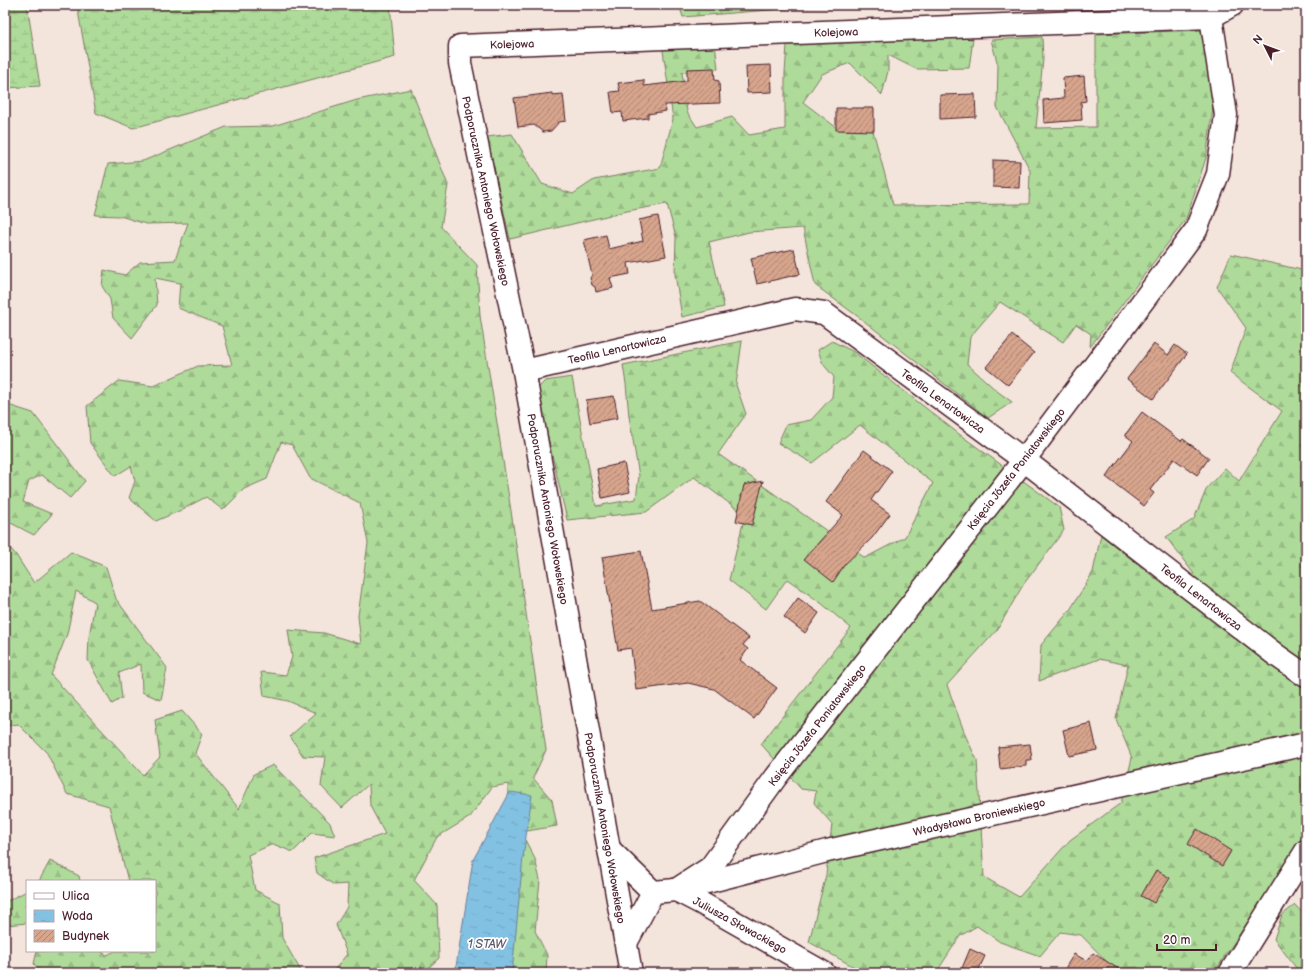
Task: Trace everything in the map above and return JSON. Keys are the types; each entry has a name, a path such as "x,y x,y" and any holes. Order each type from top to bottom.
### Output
{"street":[{"path":"1211,17 1232,5"},
{"name":"Kolejowa","path":"460,46 1211,17"},
{"name":"Księcia Józefa Poniatowskiego","path":"676,890 710,868 776,777 1024,460 1196,230 1218,174 1226,115 1211,17"},
{"name":"Podporucznika Antoniego Wołowskiego","path":"460,46 460,63 524,371 632,973"},
{"name":"Teofila Lenartowicza","path":"524,371 795,309 824,313 1024,460 1276,655 1306,676"},
{"name":"Władysława Broniewskiego","path":"653,892 676,890 827,852 1306,744"},
{"path":"609,849 653,892 626,944"},
{"path":"1230,973 1306,851"},
{"name":"Juliusza Słowackiego","path":"676,890 824,973"}],"green space":[{"path":"5,5 27,5 40,86 5,88"},
{"path":"77,5 390,5 395,57 133,128 96,113"},
{"path":"679,5 831,5 683,17"},
{"path":"1204,30 1215,94 1206,158 1186,219 1090,347 1091,334 1076,324 1063,342 1000,302 970,337 967,364 997,391 1012,402 988,418 864,321 815,285 803,228 749,232 709,242 724,307 682,317 675,274 676,237 667,204 627,211 510,239 487,137 512,134 542,184 573,194 594,180 660,168 673,119 662,44 715,44 718,69 682,72 687,112 697,127 732,117 749,135 785,129 785,73 787,45 949,37 973,39 969,68 916,69 888,55 888,71 882,95 850,63 822,74 803,102 837,128 871,123 893,205 1029,204 1030,170 997,107 998,65 991,40 1042,37 1043,59 1036,128 1096,127 1096,34"},
{"path":"411,89 448,185 441,227 477,265 480,316 511,511 546,750 533,778 552,800 557,826 521,832 535,859 540,880 535,931 547,955 546,973 498,973 509,855 508,784 492,787 470,817 437,837 414,880 437,905 439,958 423,973 332,973 347,954 336,925 347,907 348,884 334,885 317,873 314,858 385,834 370,806 369,784 342,808 321,786 325,757 303,756 290,736 316,713 288,701 264,696 261,672 286,675 292,657 288,630 324,633 361,644 358,616 368,543 360,503 310,478 292,445 281,442 267,479 244,489 223,510 206,497 156,521 129,498 135,481 131,466 115,476 90,443 87,406 119,381 153,386 198,366 232,365 222,326 178,308 180,283 155,278 157,305 132,338 113,318 110,299 102,286 104,270 125,275 140,262 175,260 188,223 146,224 120,216 95,215 108,164 143,161 226,127 273,126 357,100"},
{"path":"1231,254 1306,271 1306,833 1214,973 1142,973 1137,967 1114,969 1081,935 1060,932 1040,956 1000,942 977,926 960,936 936,973 865,973 809,942 826,875 832,824 814,803 816,791 801,789 761,744 851,628 821,603 787,579 766,609 729,580 745,515 694,477 646,512 567,520 537,389 545,381 572,377 596,506 636,499 639,476 629,416 623,365 742,341 736,385 746,414 718,454 865,558 905,537 933,483 860,425 812,463 778,443 786,425 811,420 832,397 834,377 823,364 818,350 832,341 854,352 959,434 1059,507 1064,530 1023,585 997,630 947,685 966,737 977,760 984,877 1019,897 1070,840 1121,803 1132,758 1116,719 1128,665 1099,659 1039,681 1041,645 1070,610 1093,572 1101,535 1165,586 1194,574 1166,537 1194,519 1207,488 1225,468 1239,481 1282,411 1230,373 1246,328 1217,287"},
{"path":"5,404 33,413 85,481 70,498 42,475 29,481 23,502 52,514 34,535 7,521 5,523"},
{"path":"5,542 16,555 34,583 71,552 106,567 116,599 167,668 161,700 142,692 141,664 119,673 122,698 112,704 88,660 89,637 95,602 76,591 67,634 51,675 143,775 160,757 155,720 182,711 202,734 195,753 239,809 254,774 273,765 330,823 335,836 312,833 293,852 273,844 248,855 255,890 280,903 282,938 302,973 42,973 34,964 37,952 102,952 107,955 113,952 156,952 156,880 128,880 109,806 67,794 47,753 18,724 5,726"},
{"path":"50,861 79,876 80,880 40,880"},
{"path":"26,892 26,923 6,925 5,902"},
{"path":"1295,905 1306,917 1306,973 1300,973 1274,939 1282,915"}],"water":[{"name":"1 STAW","path":"510,792 532,795 523,857 512,973 455,973 473,860"}],"building":[{"path":"771,65 772,92 747,93 746,66"},
{"path":"714,68 715,80 719,81 720,103 665,105 666,111 648,114 648,118 623,121 622,112 613,113 610,92 620,91 618,83 644,80 644,86 687,81 687,69"},
{"path":"1084,76 1086,101 1081,102 1082,120 1044,123 1043,100 1064,98 1063,78"},
{"path":"552,93 552,95 563,94 566,121 559,122 551,131 543,132 534,125 518,127 514,98"},
{"path":"975,94 976,117 940,119 940,95"},
{"path":"836,108 874,108 874,131 836,130"},
{"path":"993,160 1020,161 1019,188 993,187"},
{"path":"658,216 666,256 628,263 630,274 610,278 613,288 596,292 590,278 592,275 584,240 606,235 609,249 643,241 639,220"},
{"path":"794,249 800,274 757,284 751,258"},
{"path":"1012,335 1034,353 1008,385 986,367"},
{"path":"1154,344 1168,355 1175,345 1187,354 1153,399 1127,379"},
{"path":"614,396 618,418 590,423 586,400"},
{"path":"1142,412 1181,441 1183,439 1209,458 1197,475 1174,459 1150,490 1154,493 1144,506 1106,477 1133,441 1125,435"},
{"path":"864,450 892,471 871,500 890,514 872,538 845,564 833,582 804,559 843,515 826,502"},
{"path":"624,463 630,492 602,498 597,469"},
{"path":"763,481 752,525 736,521 744,485"},
{"path":"641,551 652,609 700,601 749,638 743,645 748,649 740,660 777,688 754,719 714,689 688,683 636,690 631,648 618,650 602,557"},
{"path":"798,598 819,613 805,633 784,617"},
{"path":"1091,723 1097,750 1069,756 1063,730"},
{"path":"1030,744 1032,760 1026,760 1026,766 1000,769 998,747"},
{"path":"1197,829 1231,851 1222,866 1188,844"},
{"path":"1156,870 1170,878 1154,903 1141,896"},
{"path":"970,949 985,956 977,973 960,973"},
{"path":"1093,953 1125,973 1062,973 1074,954 1087,961"}]}
